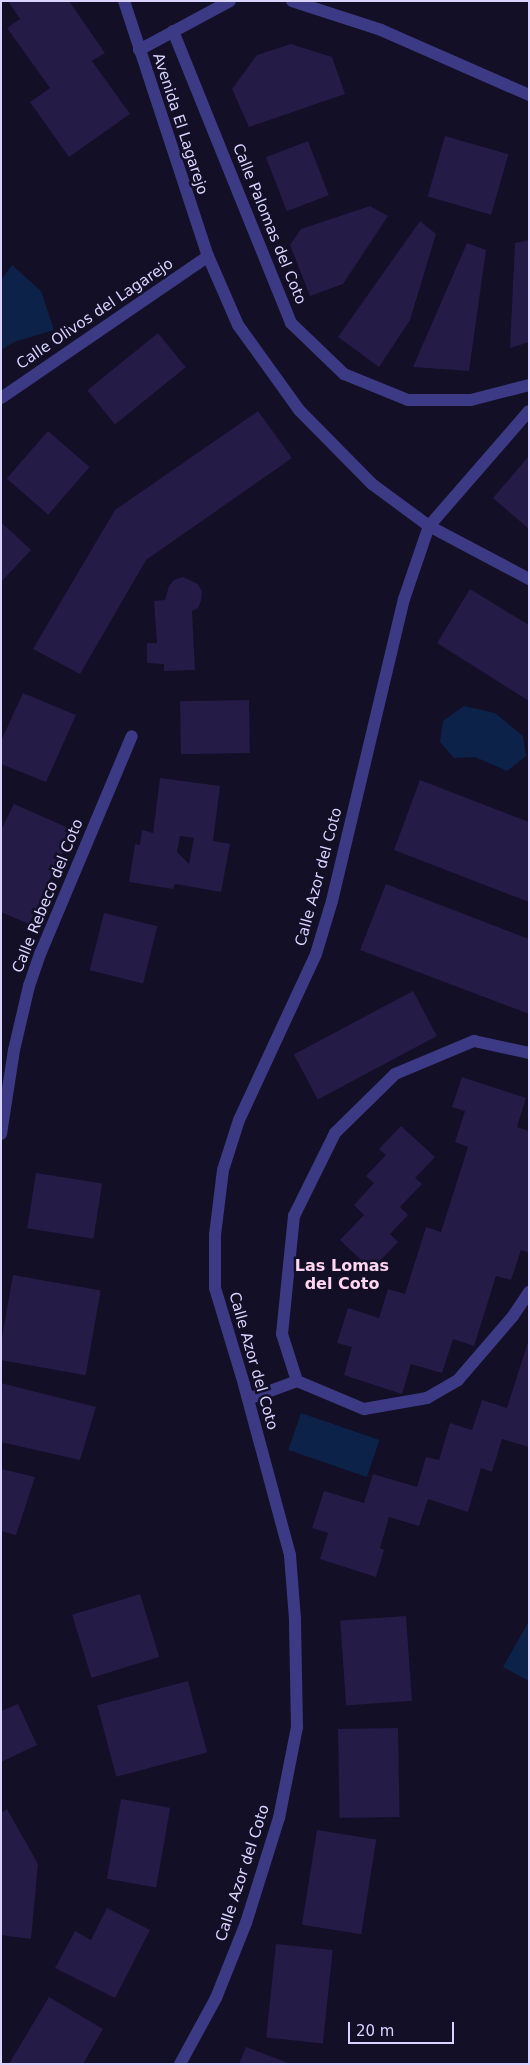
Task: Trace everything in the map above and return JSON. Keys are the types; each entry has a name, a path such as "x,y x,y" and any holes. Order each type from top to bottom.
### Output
{"street":[{"name":"Avenida El Lagarejo","path":"124,1 208,256 238,326 298,410 372,484 429,526 529,579"},
{"path":"139,50 230,1"},
{"path":"292,1 381,30 529,95"},
{"name":"Calle Palomas del Coto","path":"173,31 291,323 344,374 408,400 470,400 529,385"},
{"name":"Calle Olivos del Lagarejo","path":"1,398 208,256"},
{"path":"429,526 529,411"},
{"name":"Calle Azor del Coto","path":"180,2064 216,1998 246,1923 280,1818 297,1727 295,1619 290,1555 248,1399 215,1288 215,1235 223,1170 239,1120 316,954 332,901 404,599 429,526"},
{"name":"Calle Rebeco del Coto","path":"1,1134 14,1050 29,986 41,952 132,736"},
{"path":"297,1381 282,1334 294,1216 336,1133 394,1074 474,1041 529,1053"},
{"path":"248,1399 297,1381 364,1409 428,1398 458,1380 513,1316 529,1292"}],"water":[{"path":"12,265 41,291 54,330 14,342 1,350 1,280"},
{"path":"464,706 495,713 523,736 526,756 507,771 475,757 454,758 440,742 443,721"},
{"path":"301,1413 379,1440 367,1477 288,1450"},
{"path":"529,1621 529,1681 503,1667"}],"building":[{"path":"8,1 69,1 105,53 92,61 130,114 69,157 30,102 50,88 7,28 20,19"},
{"path":"291,44 332,57 345,94 249,127 232,89 257,55"},
{"path":"445,136 508,154 491,215 428,197"},
{"path":"308,141 329,195 287,211 266,157"},
{"path":"370,206 388,216 343,284 310,296 290,245 301,229"},
{"path":"420,221 436,234 410,320 379,367 338,337"},
{"path":"529,240 529,342 510,348 515,243"},
{"path":"467,243 486,250 469,371 413,367"},
{"path":"158,333 186,367 115,424 87,390"},
{"path":"258,411 292,458 146,560 80,674 33,649 115,510"},
{"path":"48,431 90,467 48,515 7,479"},
{"path":"529,456 529,529 493,498"},
{"path":"1,522 31,550 1,582"},
{"path":"183,577 198,584 202,592 198,608 192,611 195,670 164,671 164,664 147,663 147,643 157,643 154,601 165,600 169,586 174,580"},
{"path":"470,589 529,625 529,701 437,643"},
{"path":"23,693 76,715 46,782 1,764 1,741"},
{"path":"249,700 250,753 181,754 180,701"},
{"path":"160,778 220,786 213,841 230,844 221,892 175,884 173,889 129,882 135,844 140,845 142,830 153,833","holes":["180,836 194,838 189,864 177,852"]},
{"path":"420,780 529,822 529,902 394,850"},
{"path":"14,804 73,830 29,924 1,912 1,830"},
{"path":"386,884 529,939 529,1014 360,950"},
{"path":"104,913 157,926 143,984 90,970"},
{"path":"413,991 437,1036 318,1099 294,1054"},
{"path":"462,1077 526,1098 517,1127 529,1131 529,1253 521,1250 511,1280 496,1276 474,1346 453,1339 442,1373 411,1364 402,1394 344,1375 352,1347 337,1343 348,1308 379,1318 388,1289 405,1294 426,1227 441,1232 468,1147 455,1142 465,1111 452,1107"},
{"path":"401,1126 435,1157 415,1178 422,1184 400,1207 408,1215 390,1234 398,1242 371,1270 340,1240 364,1215 354,1205 374,1183 366,1176 386,1155 379,1149"},
{"path":"36,1173 102,1183 93,1239 27,1228"},
{"path":"13,1275 101,1290 86,1375 1,1360 1,1343"},
{"path":"529,1339 529,1447 502,1439 492,1472 481,1468 468,1512 428,1499 419,1526 389,1517 380,1548 384,1550 376,1577 320,1559 328,1533 312,1528 324,1491 364,1503 373,1474 417,1487 426,1457 439,1460 450,1423 472,1430 482,1400 507,1408"},
{"path":"1,1383 96,1407 80,1460 1,1442"},
{"path":"1,1469 35,1477 16,1535 1,1531"},
{"path":"140,1594 159,1657 91,1678 72,1615"},
{"path":"406,1616 412,1701 346,1705 340,1621"},
{"path":"188,1681 207,1752 116,1777 97,1705"},
{"path":"18,1704 37,1745 1,1762 1,1711"},
{"path":"398,1728 400,1817 340,1818 338,1729"},
{"path":"121,1799 170,1808 156,1887 107,1879"},
{"path":"7,1809 38,1864 31,1939 1,1935 1,1813"},
{"path":"317,1830 376,1839 361,1934 302,1925"},
{"path":"107,1908 150,1930 115,1998 55,1968 75,1931 91,1940"},
{"path":"276,1944 333,1950 323,2043 266,2037"},
{"path":"49,1997 103,2029 83,2064 9,2064"},
{"path":"246,2047 291,2064 239,2064"}],"district":[{"name":"Las Lomas del Coto","path":"342,1275"}]}
